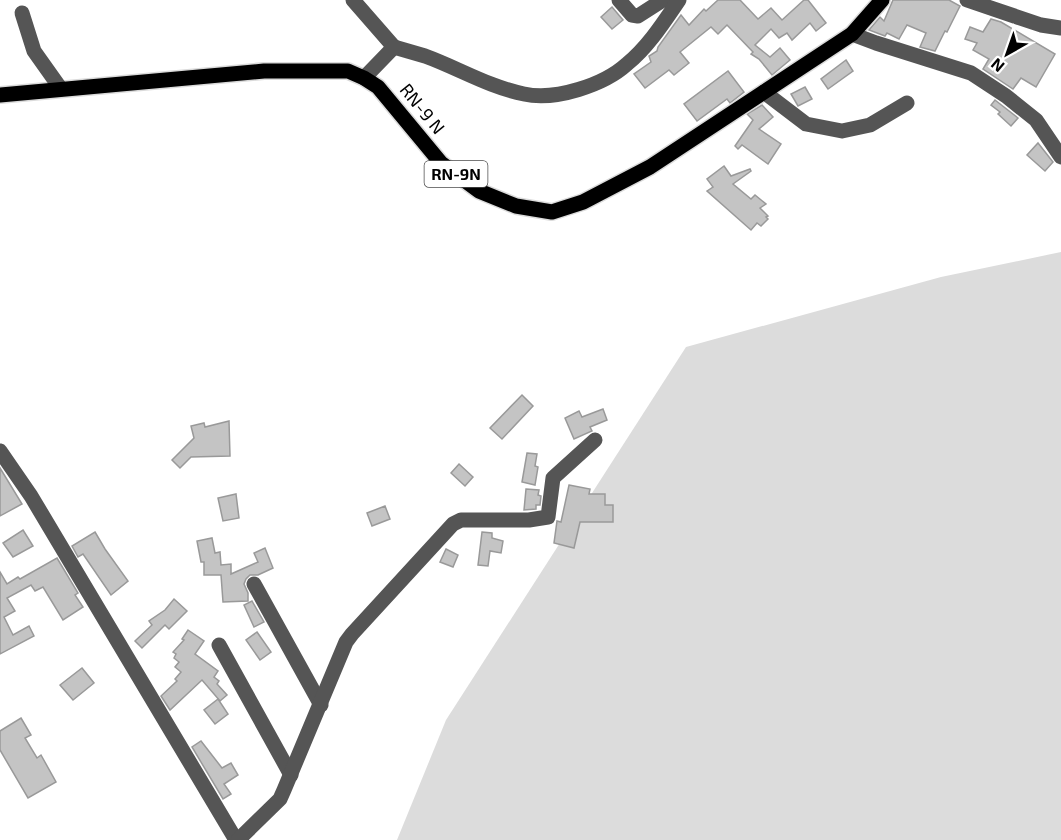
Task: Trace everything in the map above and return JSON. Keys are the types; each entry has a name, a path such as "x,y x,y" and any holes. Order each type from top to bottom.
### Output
{"main road":[{"name":"RN-9 N","path":"0,95 264,71 348,71 378,87 441,163 479,191 516,206 552,212 584,202 650,167 852,34 882,0"}],"street":[{"path":"353,0 394,47 425,56 500,88 526,95 552,95 577,91 626,66 644,47 679,0"},
{"path":"619,0 632,15 638,16 663,0"},
{"path":"967,0 1041,25 1061,28"},
{"path":"22,13 34,51 61,89"},
{"path":"852,34 970,73 1006,96 1036,120 1061,157"},
{"path":"364,78 394,47"},
{"path":"764,92 806,123 842,131 870,125 907,103"},
{"path":"0,451 31,496 237,840 280,799 346,642 352,634 453,524 461,520 528,520 548,517 553,478 595,440"},
{"path":"254,584 321,705"},
{"path":"219,645 291,775"}],"shaded area":[{"path":"1061,252 1061,840 397,840 446,720 686,347 941,277"}],"building":[{"path":"718,0 740,0 758,19 771,8 782,20 804,0 808,0 826,23 816,31 810,23 792,40 787,33 779,38 771,29 755,45 770,57 780,48 790,60 772,75 727,25 718,34 711,27 680,52 689,63 674,75 669,70 645,88 634,74 651,62 649,56 657,51 681,15 689,25 704,9 706,11"},
{"path":"893,0 949,0 960,6 935,51 920,47 926,33 907,25 899,39 887,33 885,36 869,30 880,17 884,21"},
{"path":"612,7 623,20 612,29 601,17"},
{"path":"991,19 1001,22 1055,54 1036,87 1021,78 1013,89 983,69 989,59 973,50 977,43 965,39 970,27 983,32"},
{"path":"846,60 853,71 828,89 821,79"},
{"path":"728,71 744,92 730,103 727,99 697,121 684,104"},
{"path":"805,87 812,99 798,106 791,94"},
{"path":"995,100 1018,118 1011,126 991,105"},
{"path":"762,105 773,117 759,129 781,144 768,164 742,145 738,149 735,146 753,120 747,114"},
{"path":"1038,143 1053,162 1045,171 1027,155"},
{"path":"724,166 731,176 750,169 751,171 733,184 751,199 755,195 766,204 760,208 768,219 761,226 757,223 751,230 707,191 713,187 707,179"},
{"path":"522,395 533,406 502,439 490,428"},
{"path":"603,409 607,420 590,427 592,431 574,439 565,418 579,411 582,417"},
{"path":"229,421 230,456 191,457 180,468 172,460 194,438 191,426 204,423 205,427"},
{"path":"527,453 537,454 535,466 538,467 535,485 522,482"},
{"path":"459,464 473,477 465,486 451,473"},
{"path":"0,468 22,504 0,516"},
{"path":"569,485 590,489 589,494 605,494 605,505 613,505 613,522 580,522 574,548 554,543 557,521 561,522"},
{"path":"526,489 539,490 540,505 536,505 536,509 524,510"},
{"path":"236,494 239,518 223,521 218,498"},
{"path":"385,506 390,519 372,526 367,513"},
{"path":"23,530 33,546 13,557 3,543"},
{"path":"95,532 128,581 111,595 83,554 78,557 72,546"},
{"path":"482,532 492,533 492,538 503,541 501,553 490,551 488,566 478,565"},
{"path":"212,538 215,553 220,552 221,565 231,564 231,574 258,562 254,553 265,548 273,568 258,575 250,575 246,579 244,584 248,593 248,601 223,602 221,575 204,575 204,562 201,562 197,541"},
{"path":"446,549 458,555 453,567 440,562"},
{"path":"57,558 78,593 75,595 83,607 63,620 43,587 35,591 31,585 7,598 15,611 4,617 13,635 29,626 34,636 0,654 0,572 7,584"},
{"path":"174,599 187,611 169,629 165,625 142,648 135,641 152,625 149,621 165,610"},
{"path":"252,601 264,622 254,627 244,605"},
{"path":"188,630 204,641 195,654 218,671 214,677 227,695 220,701 202,680 170,710 161,696 177,681 175,679 181,672 175,667 179,662 174,658 176,654 173,652 184,640 182,639"},
{"path":"257,632 271,652 260,660 246,640"},
{"path":"82,668 94,683 73,700 60,685"},
{"path":"218,699 228,714 215,724 204,710"},
{"path":"21,718 31,735 25,738 37,758 41,755 56,782 28,798 0,750 0,731"},
{"path":"201,741 222,768 231,763 238,775 224,784 231,794 223,799 192,747"}]}
